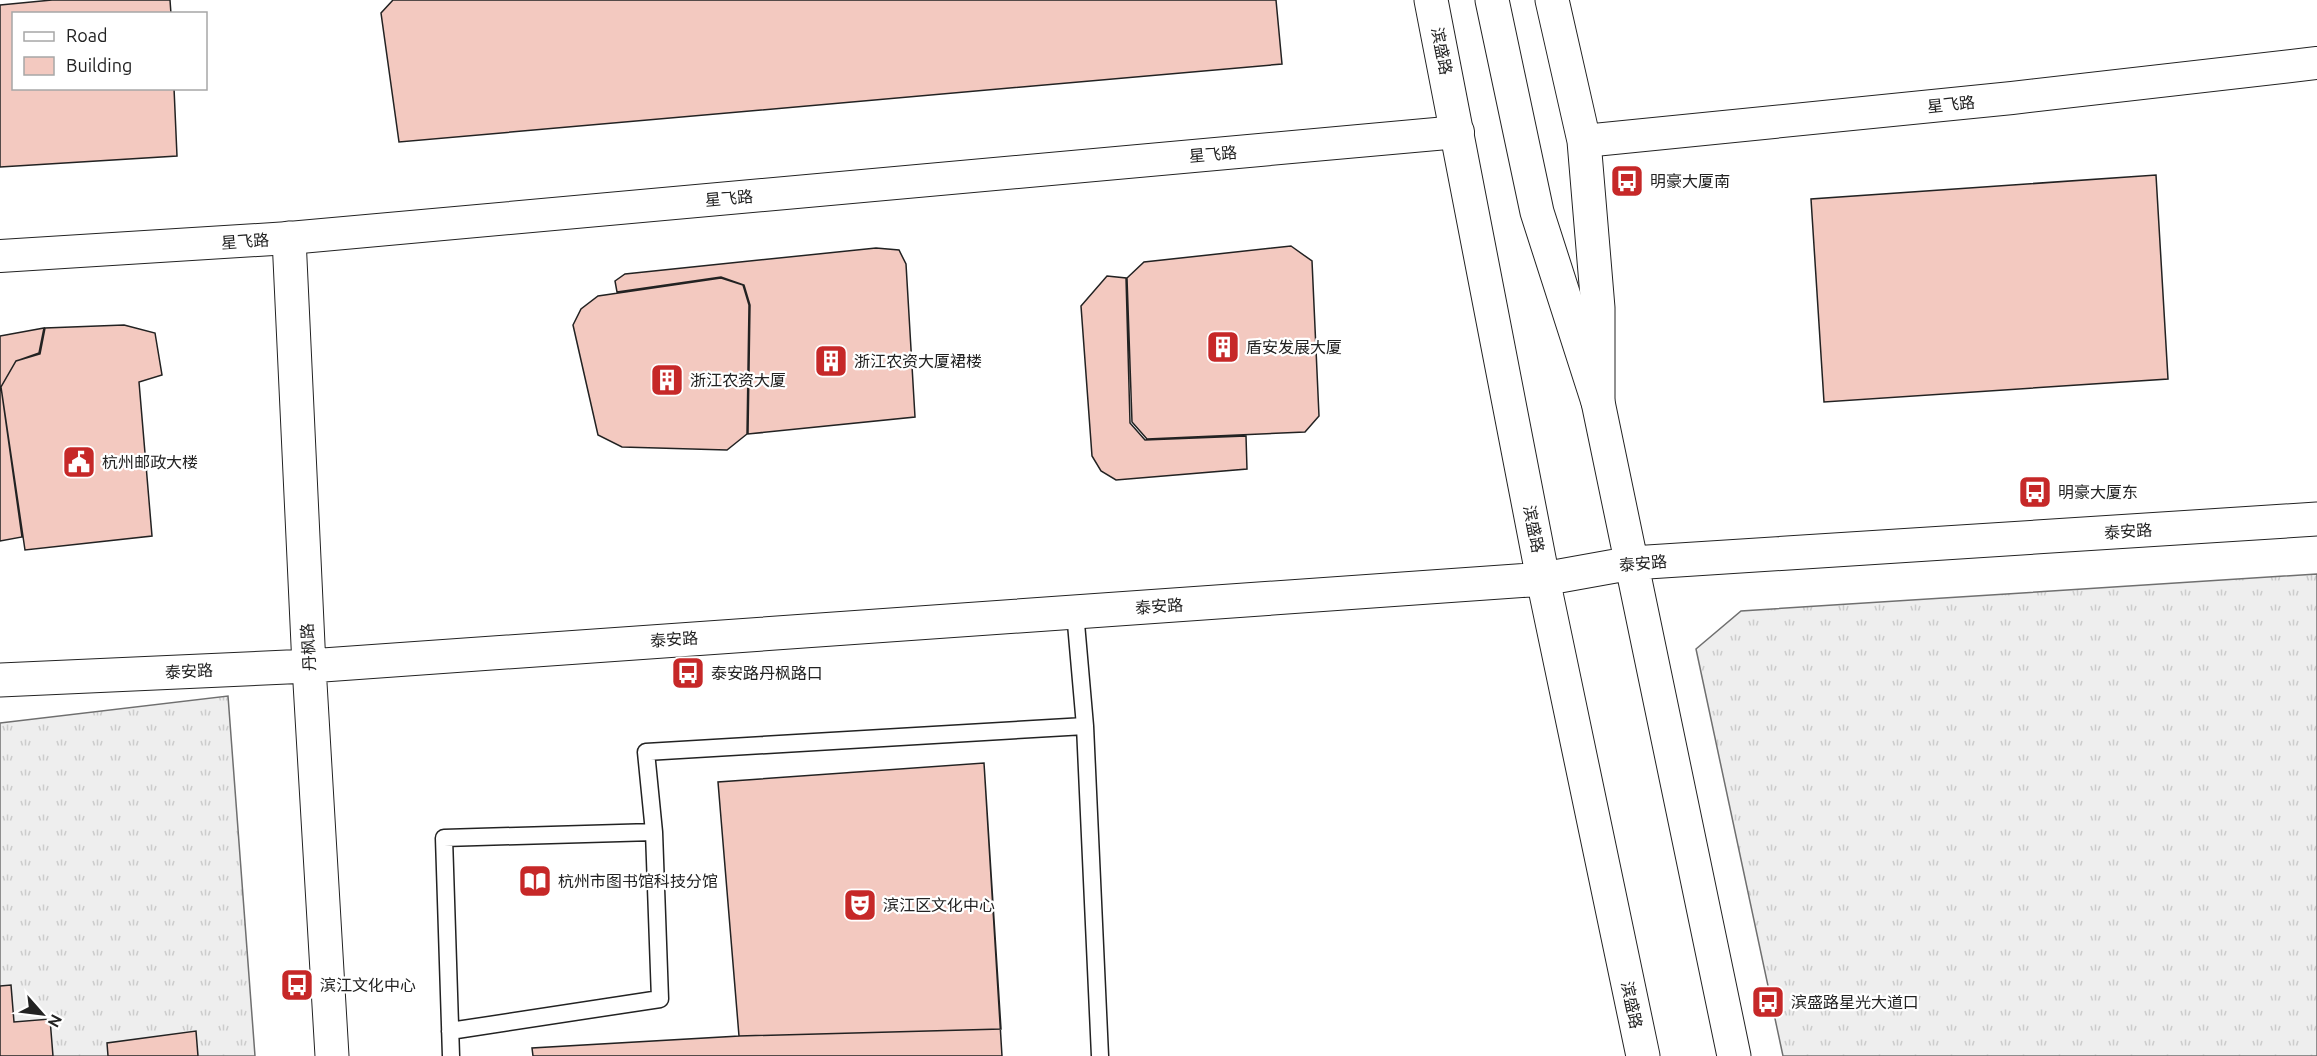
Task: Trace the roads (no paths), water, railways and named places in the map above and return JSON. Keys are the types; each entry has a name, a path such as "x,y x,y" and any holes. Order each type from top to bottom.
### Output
{"main road":[{"name":"滨盛路","path":"1431,0 1543,579 1643,1056"},
{"path":"1492,0 1537,212 1598,402 1734,1056"},
{"path":"1551,0 1584,141 1598,309 1598,402"},
{"name":"丹枫路","path":"289,238 309,666 332,1056"},
{"name":"泰安路","path":"0,680 309,666 1543,579 1632,563 2317,519"}],"street":[{"name":"星飞路","path":"1584,141 2024,96 2317,63"},
{"name":"星飞路","path":"0,256 289,238 1458,132"}],"lane":[{"path":"1075,612 1085,726 1100,1056"},
{"path":"450,1031 660,999 654,832 646,752 1085,726"},
{"path":"451,1056 444,838 654,832"}],"place":[{"name":"明豪大厦南","path":"1627,181"},
{"name":"盾安发展大厦","path":"1223,347"},
{"name":"浙江农资大厦裙楼","path":"831,361"},
{"name":"浙江农资大厦","path":"667,380"},
{"name":"杭州邮政大楼","path":"79,462"},
{"name":"明豪大厦东","path":"2035,492"},
{"name":"泰安路丹枫路口","path":"688,673"},
{"name":"杭州市图书馆科技分馆","path":"535,881"},
{"name":"滨江区文化中心","path":"860,905"},
{"name":"滨江文化中心","path":"297,985"},
{"name":"滨盛路星光大道口","path":"1768,1002"}]}
